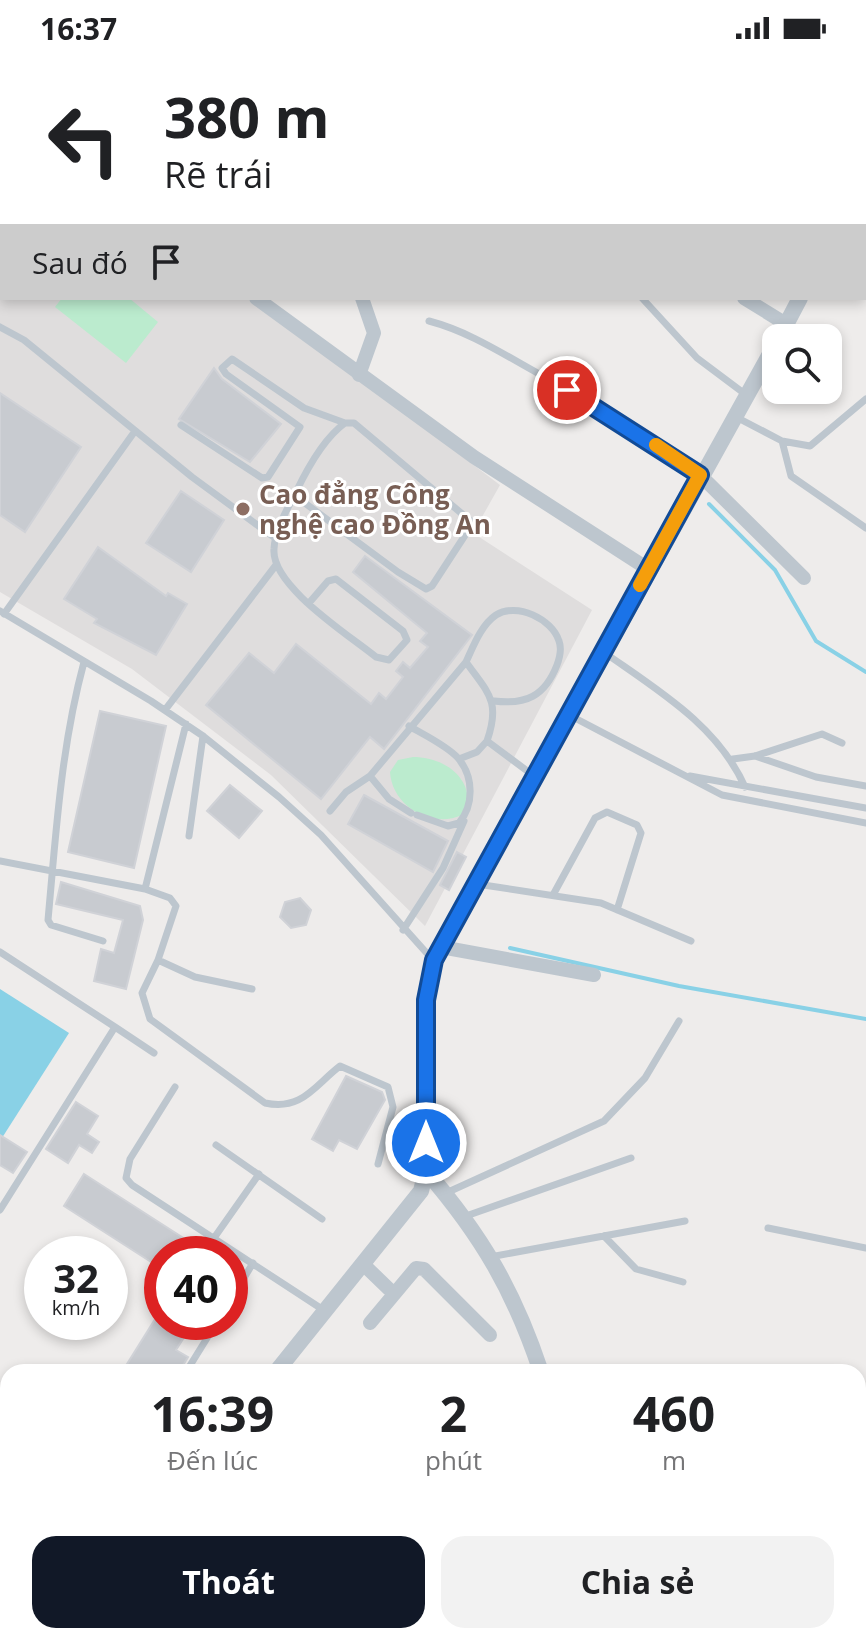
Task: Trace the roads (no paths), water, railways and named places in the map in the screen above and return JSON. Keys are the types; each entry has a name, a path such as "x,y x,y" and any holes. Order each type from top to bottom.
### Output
{"street":[{"path":"259,300 474,457 648,569"},
{"path":"359,375 374,333 363,300"},
{"path":"746,300 774,324"},
{"path":"786,324 799,300"},
{"path":"282,1364 421,1191 426,1171 426,1000 437,954 700,475 762,370"},
{"path":"700,475 804,578"},
{"path":"437,954 594,975"},
{"path":"426,1171 466,1216 490,1257 524,1320 538,1364"},
{"path":"364,1265 393,1293"},
{"path":"370,1323 411,1272 424,1269 490,1335"}],"lane":[{"path":"644,300 697,358 748,397"},
{"path":"429,321 455,328 520,363 591,404 700,475"},
{"path":"0,327 24,340 135,431 275,538"},
{"path":"181,425 262,478 268,477 300,427 226,374 222,368 232,359 304,408 345,423 354,423 471,518 470,532 432,586 421,587 294,495"},
{"path":"736,417 782,441 802,446 820,441 866,399"},
{"path":"309,603 328,581 336,579 403,631 407,640 395,655 384,661 309,603 294,590 276,565 275,538 294,495 311,465 345,423"},
{"path":"135,431 2,612 203,736 321,835 403,930 437,954"},
{"path":"782,441 791,476 866,528"},
{"path":"165,710 276,565"},
{"path":"330,811 346,792 370,776 466,662 481,632 497,615 514,611 533,615 549,625 559,640 561,655 546,688 531,699 515,704 494,701"},
{"path":"604,652 699,722 733,759 745,787"},
{"path":"84,662 71,710 48,923 103,941"},
{"path":"459,759 477,752 487,741 493,723 494,701 466,662"},
{"path":"569,715 722,795 866,823"},
{"path":"145,889 186,724"},
{"path":"403,930 443,868 466,815 471,790 459,759 409,726"},
{"path":"733,759 755,756 822,734 842,743"},
{"path":"189,836 203,736"},
{"path":"487,741 534,776"},
{"path":"755,756 816,777 866,786"},
{"path":"684,775 723,779 745,787 866,808"},
{"path":"370,776 389,799 414,814 448,826 459,823 466,815"},
{"path":"553,895 595,818 607,812 637,825 641,833 617,910"},
{"path":"0,861 145,889 170,898 176,906 158,960 142,993 150,1019 265,1103 278,1106 301,1101 340,1066 388,1087 393,1107 378,1164"},
{"path":"475,883 601,903 691,941"},
{"path":"0,952 154,1053"},
{"path":"158,960 195,977 252,989"},
{"path":"446,1193 604,1121 645,1078 679,1021"},
{"path":"0,1210 115,1027"},
{"path":"175,1087 130,1159 126,1178 211,1236"},
{"path":"216,1145 322,1219"},
{"path":"466,1216 631,1158"},
{"path":"215,1236 259,1174"},
{"path":"490,1257 685,1221"},
{"path":"768,1228 866,1248"},
{"path":"604,1236 627,1264 683,1282"},
{"path":"248,1260 325,1311"},
{"path":"248,1271 253,1263"},
{"path":"191,1364 206,1340"}],"water":[{"path":"0,989 69,1033 0,1141"}],"waterway":[{"path":"709,504 775,570 816,641 866,672"},
{"path":"510,948 679,986 866,1019"}],"place":[{"name":"Cao đẳng Công nghệ cao Đồng An","path":"243,509"}]}
